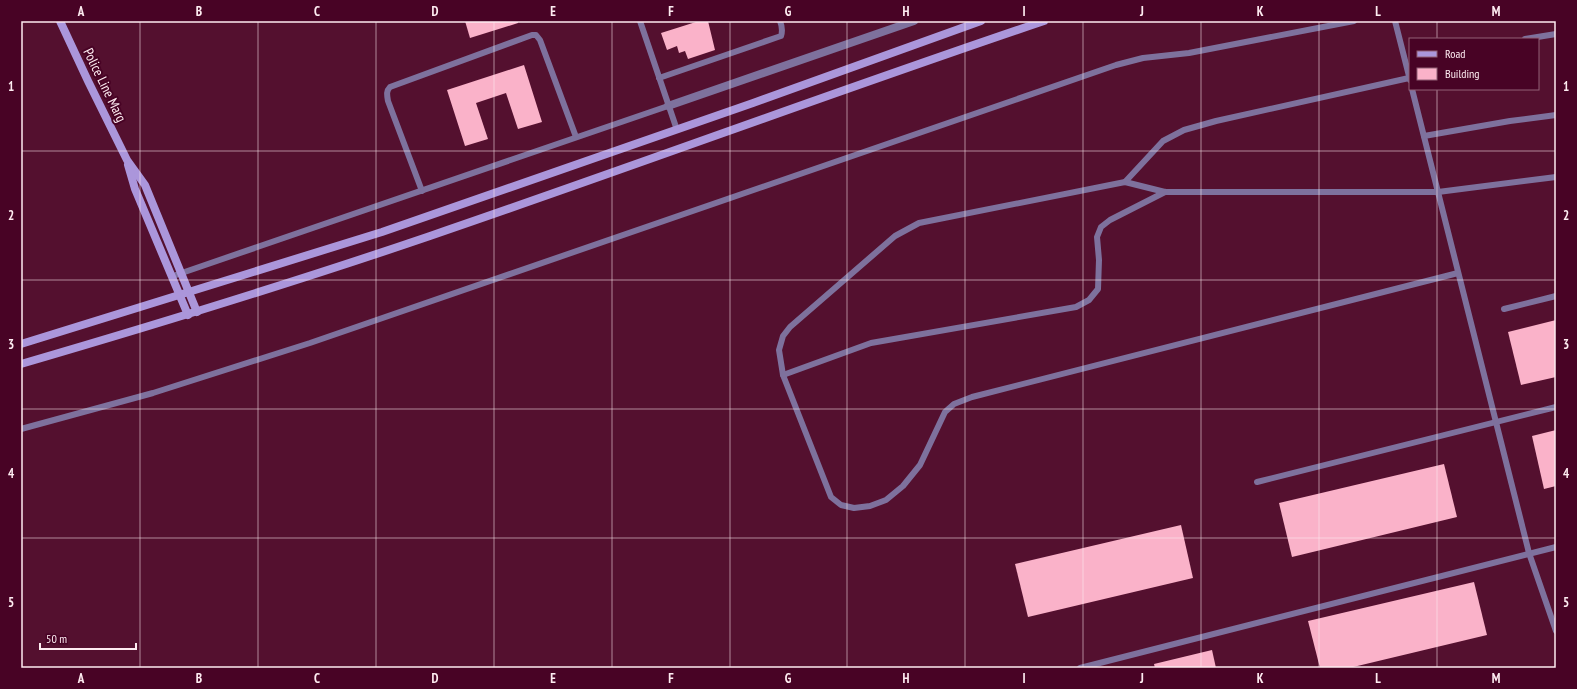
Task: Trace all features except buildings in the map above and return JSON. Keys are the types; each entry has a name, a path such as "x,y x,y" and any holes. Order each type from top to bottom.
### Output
{"main road":[{"name":"Police Line Marg","path":"60,21 127,160 135,189 173,276 184,293"},
{"path":"21,344 382,232 677,130 981,21"},
{"path":"21,364 188,315 429,236 904,68 1044,21"},
{"name":"Police Line Marg","path":"127,160 146,185 181,273 184,293"},
{"path":"184,293 197,312"},
{"path":"184,293 188,315"}],"street":[{"path":"668,106 914,21"}],"lane":[{"path":"640,21 677,130"},
{"path":"659,78 778,38 781,36 783,27 780,21"},
{"path":"21,429 160,391 310,344 1116,65 1143,58 1189,53 1354,21"},
{"path":"1395,21 1407,59 1409,73"},
{"path":"1531,38 1556,34"},
{"path":"422,191 388,101 387,94 390,86 532,35 536,35 540,40 576,137"},
{"path":"1125,182 1163,141 1184,130 1216,121 1409,80"},
{"path":"1412,90 1529,553 1556,631"},
{"path":"173,276 668,106"},
{"path":"1424,136 1510,121 1556,115"},
{"path":"1458,273 972,397 954,404 945,412 920,465 903,486 886,500 870,506 854,508 841,506 831,497 783,375 779,350 783,336 790,327 895,236 919,224 1125,182 1165,192 1438,192 1556,177"},
{"path":"783,375 871,343 1076,307 1089,300 1098,289 1099,260 1097,237 1101,227 1110,220 1165,192"},
{"path":"1504,309 1556,296"},
{"path":"1257,482 1556,407"},
{"path":"1080,668 1556,547"}]}
